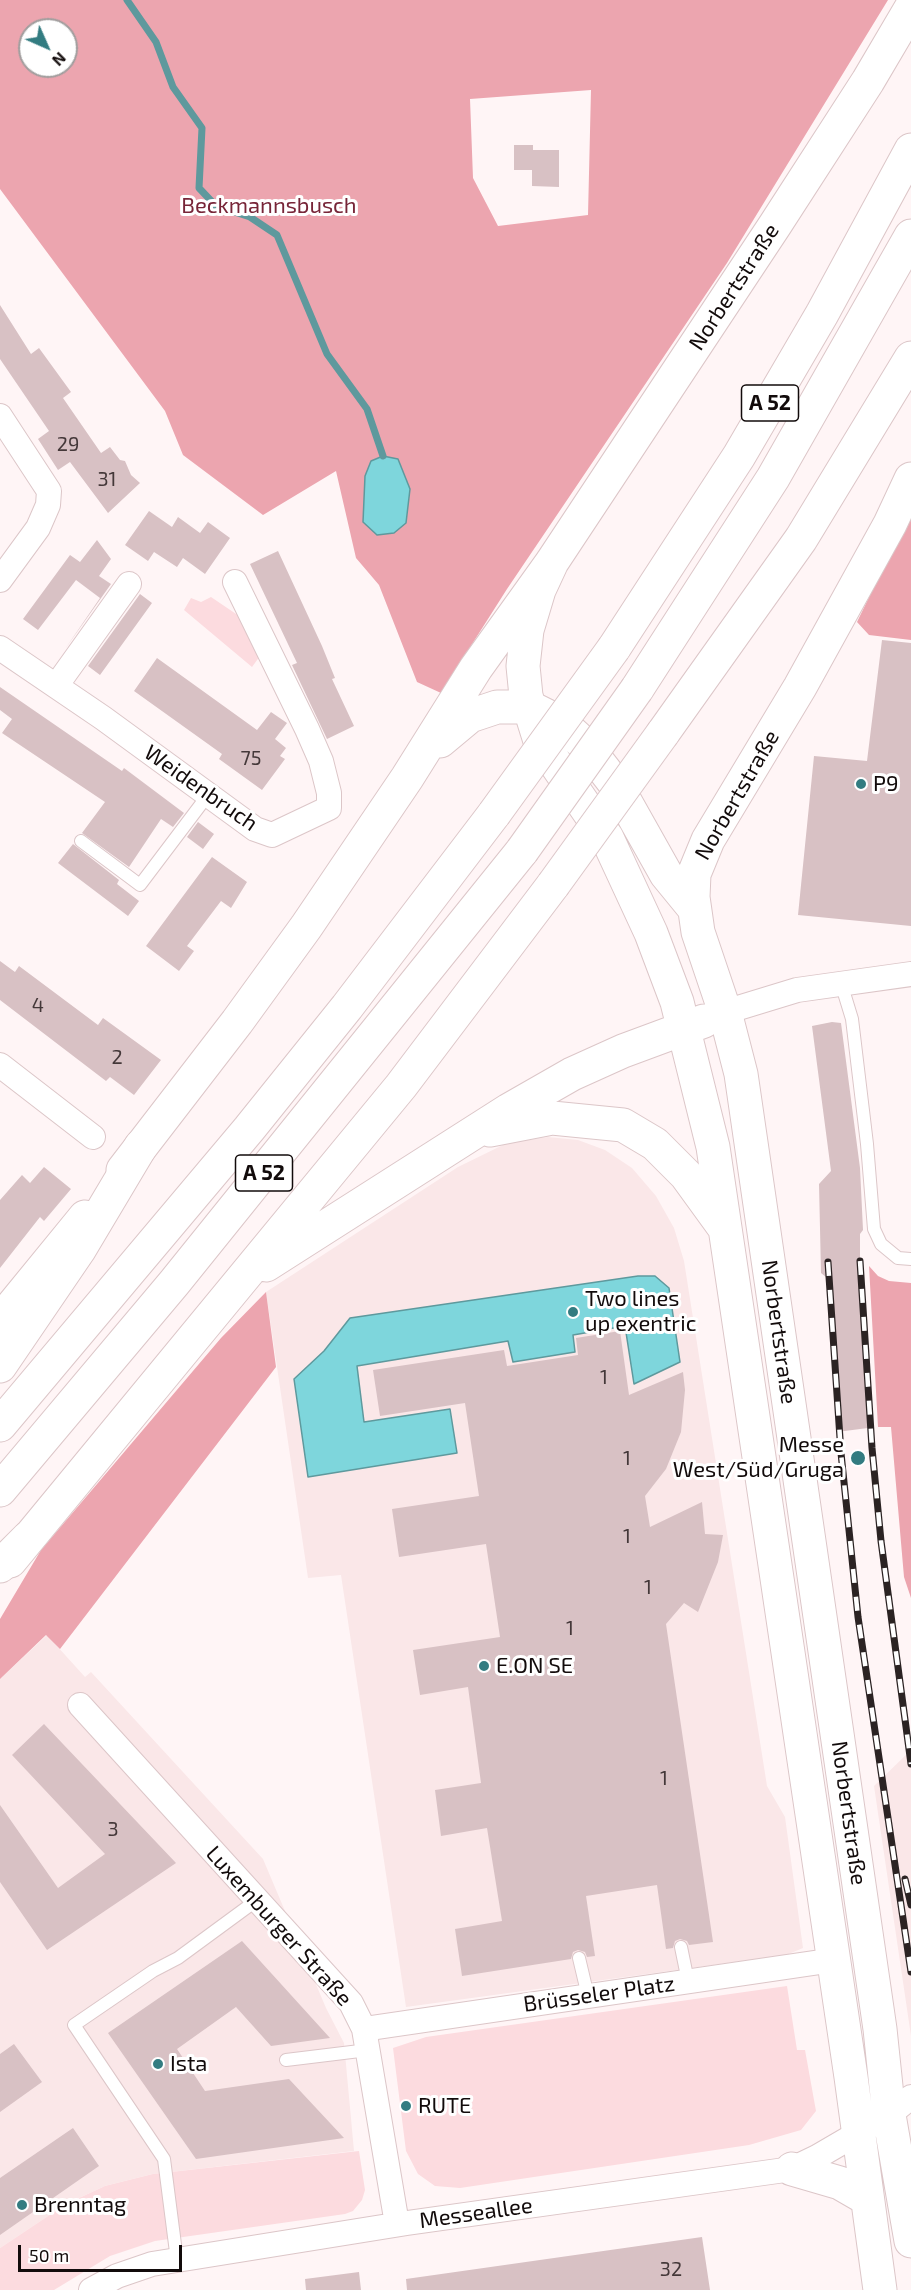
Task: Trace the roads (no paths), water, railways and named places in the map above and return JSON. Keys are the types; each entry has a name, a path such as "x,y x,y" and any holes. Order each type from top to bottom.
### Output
{"main road":[{"name":"Norbertstraße","path":"880,2290 834,1960 713,1147 684,1029 651,933 621,861 593,814 540,741 529,707 523,666 527,630 539,590 552,562 862,90 911,8"},
{"name":"A 52","path":"0,1425 152,1248 263,1112 494,814 614,648 739,456 822,314 911,150"},
{"name":"A 52","path":"0,1490 174,1283 522,851 637,689 773,478 911,236"},
{"path":"0,1574 401,1086 553,885 801,539 911,358"},
{"name":"Norbertstraße","path":"911,479 890,524 800,687 708,840 694,874 693,907 703,949 725,1012 741,1074 878,2017 903,2109 911,2241"},
{"path":"0,1322 141,1146 306,927 421,758 476,668 552,562"},
{"path":"421,758 470,716 497,708 529,707 561,723 591,753 626,800 666,874 693,907"},
{"path":"243,1280 473,1133 572,1074 622,1051 725,1012"},
{"path":"473,1133 552,1118 623,1125 655,1144 686,1175 726,1230"},
{"path":"0,1366 79,1250 141,1146"},
{"path":"0,1566 28,1538"},
{"path":"792,2169 840,2183 866,2198"}],"street":[{"path":"0,416 49,491 48,505 38,528 0,580"},
{"name":"Weidenbruch","path":"0,648 255,829 272,835 329,808 329,793 321,761 235,582"},
{"path":"56,686 129,584"},
{"path":"725,1012 773,996 841,983 911,974"},
{"path":"0,1065 93,1137"},
{"name":"Luxemburger Straße","path":"80,1705 351,2003 366,2039 397,2224"},
{"name":"Brüsseler Platz","path":"366,2039 588,1996 834,1960"},
{"name":"Messeallee","path":"91,2290 152,2264 397,2224 792,2169 818,2157 858,2132 903,2109"}],"lane":[{"path":"81,841 140,885 208,795"},
{"path":"841,983 852,1019 867,1144 874,1229 881,1244 898,1258 911,1259"},
{"path":"177,2260 164,2159 74,2025 153,1971 178,1958 256,1900"},
{"path":"681,1947 688,1981"},
{"path":"579,1958 588,1996"},
{"path":"286,2060 366,2039"}],"water":[{"path":"383,456 398,459 410,489 406,523 394,533 377,535 363,522 365,476 371,461"},
{"path":"638,1276 655,1276 669,1288 680,1362 634,1384 625,1326 573,1335 575,1352 513,1362 508,1341 357,1366 364,1422 450,1409 457,1453 308,1477 294,1379 324,1351 350,1318"}],"waterway":[{"path":"127,0 156,42 173,87 202,128 199,188 216,206 250,217 277,235 327,354 367,409 383,456"}],"railway":[{"path":"860,1261 872,1448 881,1541 911,1764"},
{"path":"828,1262 841,1453 858,1617 911,1972"},
{"path":"905,1879 911,1905"}],"place":[{"name":"P9","path":"861,784"},
{"name":"Two lines up exentric","path":"573,1312"},
{"name":"Messe West/Süd/Gruga","path":"858,1458"},
{"name":"E.ON SE","path":"484,1666"},
{"name":"Ista","path":"158,2064"},
{"name":"RUTE","path":"406,2106"},
{"name":"Brenntag","path":"22,2205"}],"park label":[{"name":"Beckmannsbusch","path":"269,206"}]}
